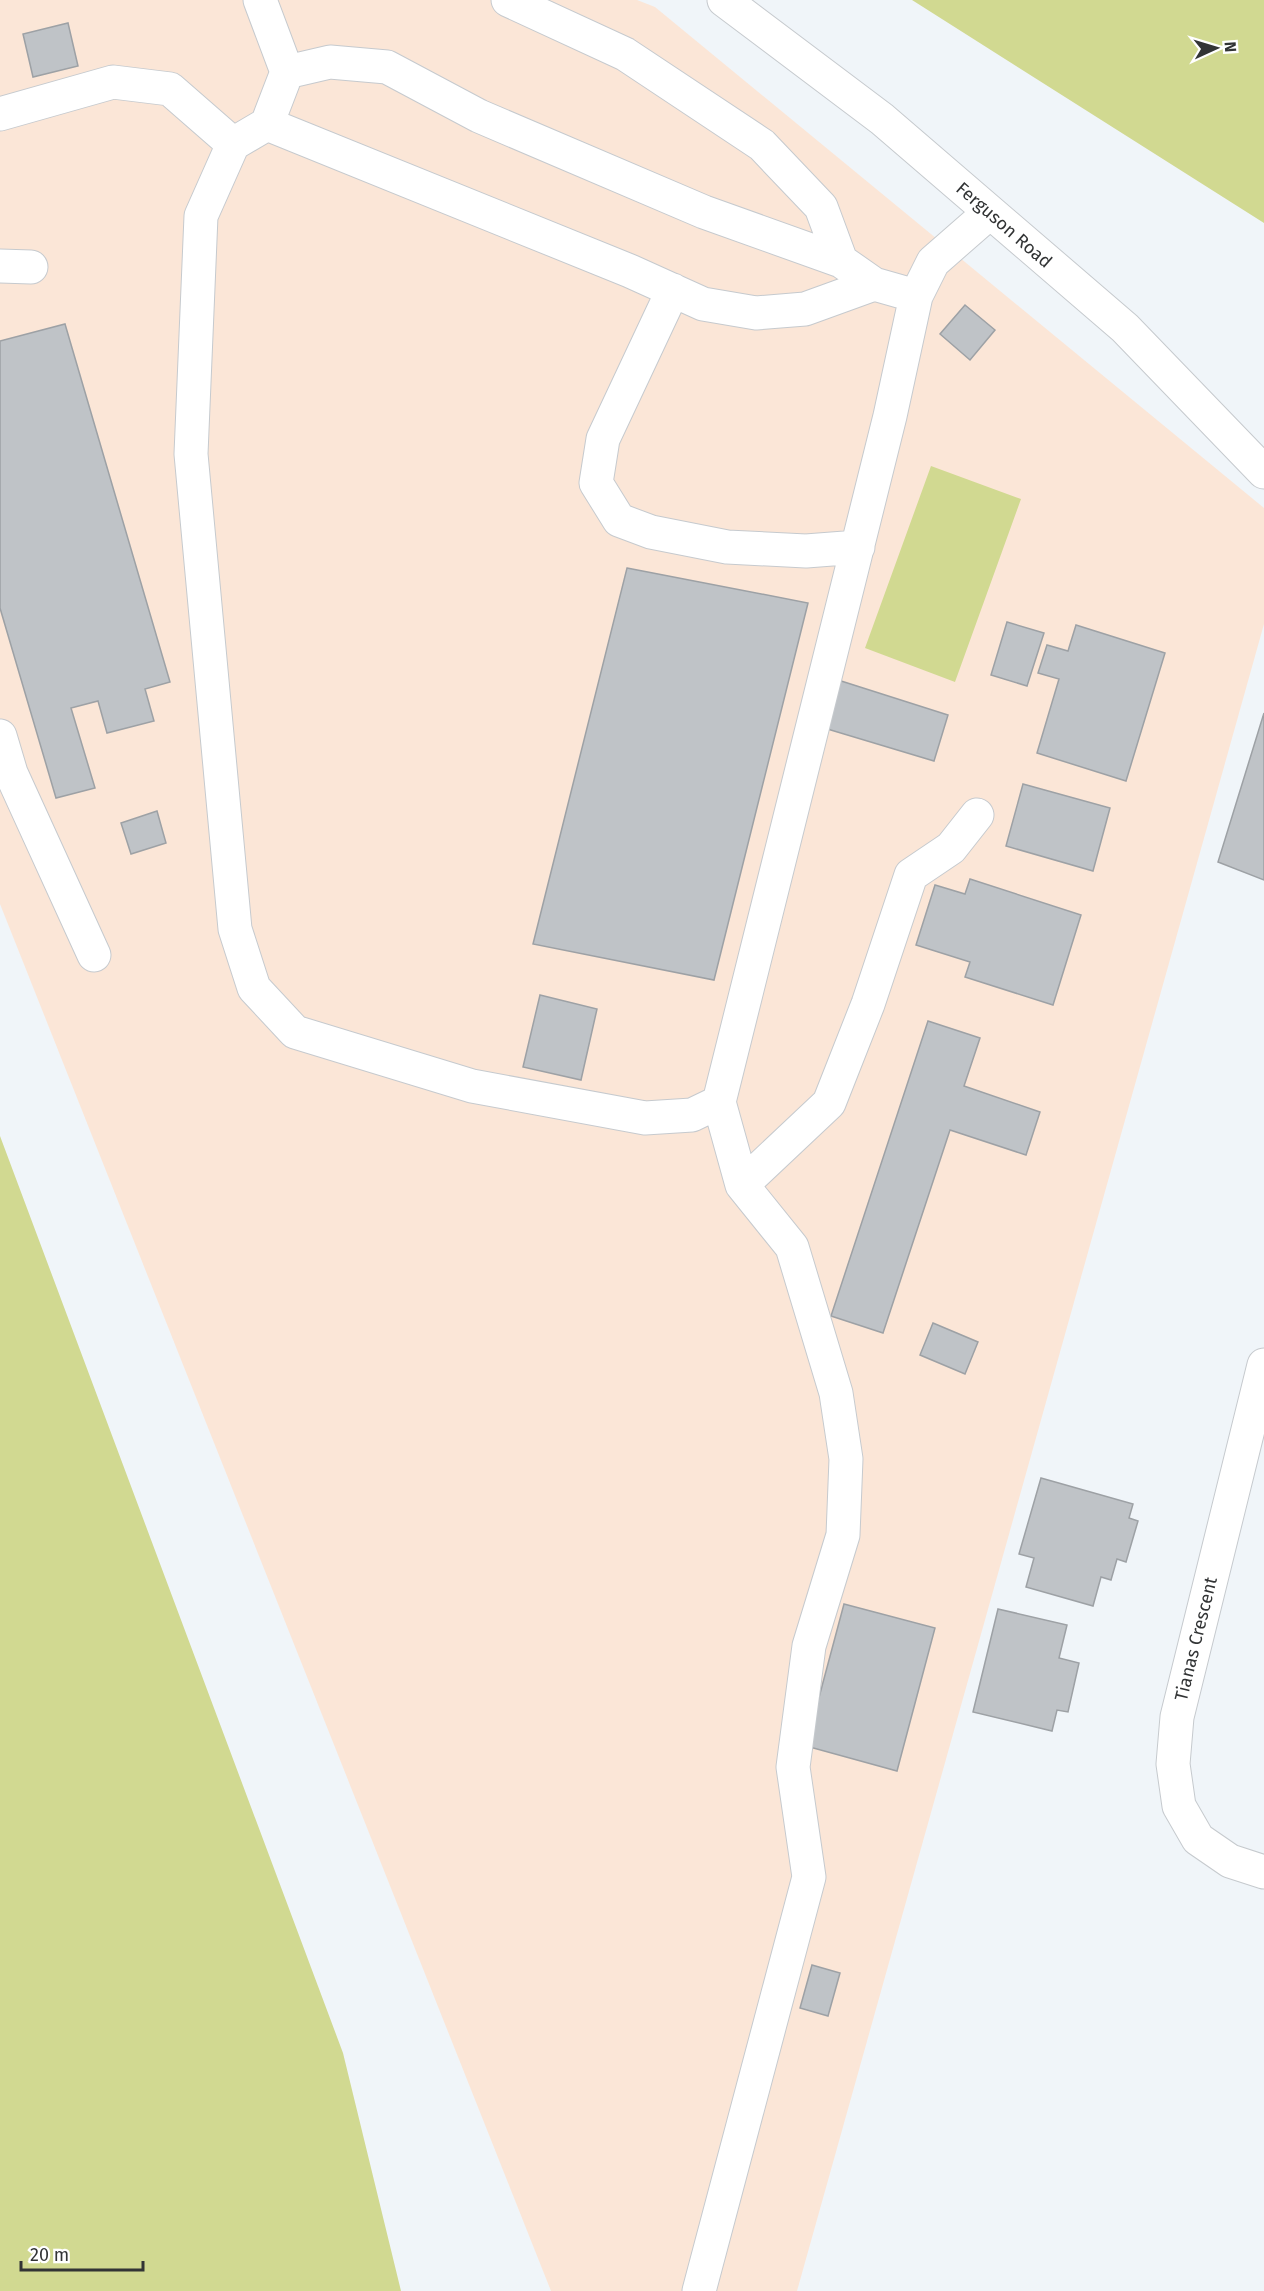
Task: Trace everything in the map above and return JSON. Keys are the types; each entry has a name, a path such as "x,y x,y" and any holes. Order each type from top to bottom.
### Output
{"street":[{"path":"260,0 287,72 267,124 233,144 201,216 191,454 235,929 254,988 295,1032 472,1086 645,1118 692,1115 719,1102"},
{"path":"508,0 625,54 762,145 821,207 841,261"},
{"name":"Ferguson Road","path":"724,0 882,119 1125,328 1264,472"},
{"path":"287,72 330,62 387,67 479,116 694,208 841,261 874,284 916,296"},
{"path":"0,114 113,82 170,89 233,144"},
{"path":"267,124 630,271 703,304 756,314 805,309 874,284"},
{"path":"699,2291 809,1877 794,1767 809,1646 843,1535 846,1459 836,1393 792,1247 742,1185 719,1102 858,547 916,296 933,262 989,213"},
{"path":"673,290 603,439 596,483 619,520 651,532 727,547 806,551 858,547"},
{"path":"0,736 11,773 94,955"},
{"path":"742,1185 830,1103 868,1004 911,875 951,849 977,815"},
{"name":"Tianas Crescent","path":"1264,1365 1177,1717 1173,1764 1179,1806 1198,1839 1230,1861 1264,1872"}],"shaded area":[{"path":"0,0 637,0 655,7 1264,508 1264,624 797,2291 551,2291 0,904"}],"green space":[{"path":"912,0 1264,0 1264,223"},
{"path":"931,466 1021,499 955,682 865,648"},
{"path":"0,1136 343,2053 401,2291 0,2291"}],"building":[{"path":"68,23 78,66 33,77 23,34"},
{"path":"965,305 995,330 970,360 940,334"},
{"path":"65,324 170,682 145,689 154,721 107,733 98,701 71,708 95,788 56,798 0,608 0,341"},
{"path":"627,568 808,603 714,980 533,944"},
{"path":"1007,622 1044,633 1027,686 991,675"},
{"path":"1076,625 1165,653 1126,781 1037,753 1059,679 1038,673 1047,645 1068,651"},
{"path":"838,680 948,715 934,761 824,728"},
{"path":"1264,713 1264,880 1218,862"},
{"path":"1023,784 1110,808 1093,871 1006,846"},
{"path":"157,811 166,843 131,854 121,823"},
{"path":"970,879 1081,915 1053,1005 965,977 970,962 916,945 935,885 965,894"},
{"path":"540,995 597,1009 581,1080 523,1067"},
{"path":"928,1021 980,1038 964,1086 1040,1112 1026,1155 950,1130 883,1333 831,1316"},
{"path":"933,1323 978,1342 965,1374 920,1355"},
{"path":"1041,1478 1133,1504 1129,1518 1138,1521 1126,1562 1117,1559 1111,1580 1101,1577 1093,1606 1026,1587 1034,1558 1019,1554"},
{"path":"844,1604 935,1628 897,1771 806,1746"},
{"path":"998,1609 1067,1625 1059,1658 1079,1663 1068,1712 1057,1710 1052,1731 973,1712"},
{"path":"812,1965 840,1973 828,2016 800,2008"}]}
